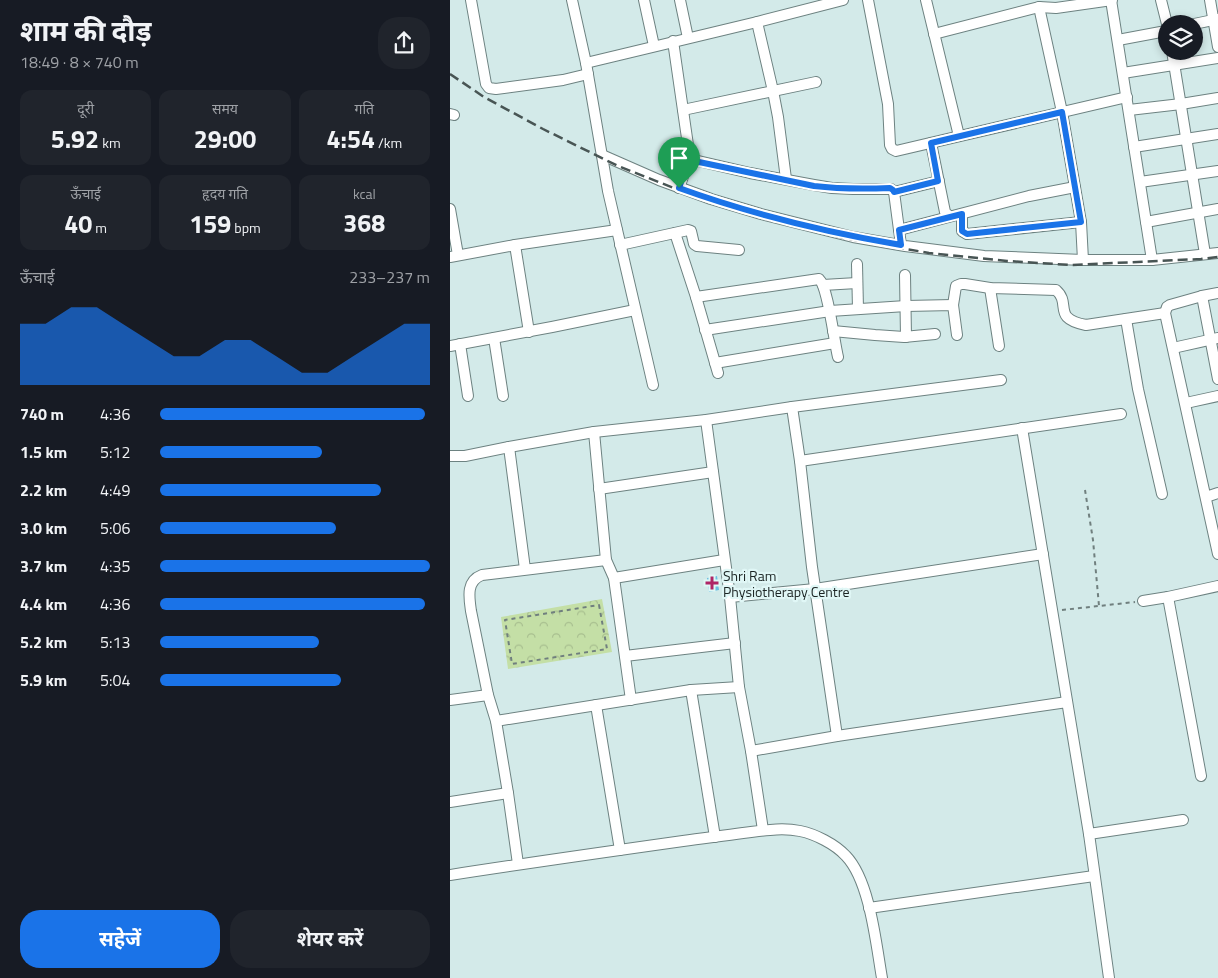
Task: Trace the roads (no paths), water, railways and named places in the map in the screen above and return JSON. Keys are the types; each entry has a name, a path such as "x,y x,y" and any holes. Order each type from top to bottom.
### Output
{"street":[{"path":"471,0 486,84 489,88 496,89 542,83 588,74"},
{"path":"572,0 586,63 608,191 653,385"},
{"path":"644,0 654,46"},
{"path":"680,0 688,38"},
{"path":"586,63 843,0"},
{"path":"868,0 887,95 891,148 896,151 1127,97"},
{"path":"926,0 959,136"},
{"path":"934,34 1039,7 1112,0 1152,260"},
{"path":"1161,0 1165,15"},
{"path":"1210,0 1216,19 1218,47"},
{"path":"1039,7 1076,187 1081,222 1083,260"},
{"path":"1203,22 1216,19"},
{"path":"757,22 780,126 786,179"},
{"path":"1118,40 1158,32"},
{"path":"673,41 690,156 679,188"},
{"path":"1123,73 1218,58"},
{"path":"1173,60 1205,254"},
{"path":"683,110 816,82"},
{"path":"1129,110 1218,98"},
{"path":"1134,147 1218,134"},
{"path":"931,143 945,212 949,216"},
{"path":"602,155 659,180 711,199 761,214 853,237 901,245 984,256 1083,260 1152,260 1218,253"},
{"path":"690,156 699,162 814,186 832,188 890,188 894,192 901,245"},
{"path":"1140,182 1218,171"},
{"path":"894,192 938,181"},
{"path":"899,230 1029,196 1076,187"},
{"path":"450,209 454,256 617,230"},
{"path":"1146,222 1218,209"},
{"path":"962,214 962,231 967,234 1081,222"},
{"path":"620,245 690,230 694,244 698,246 739,250"},
{"path":"675,233 717,368 835,343"},
{"path":"515,245 528,332"},
{"path":"856,264 858,309"},
{"path":"905,275 906,337"},
{"path":"696,297 817,278 822,281 830,311 838,357"},
{"path":"823,285 857,283"},
{"path":"957,334 953,305 957,284 990,288 1056,290 1061,296 1066,316 1076,323 1086,325 1165,313"},
{"path":"990,288 999,346"},
{"path":"1218,293 1170,305 1165,313 1218,554"},
{"path":"1202,296 1214,339 1218,379"},
{"path":"705,330 830,311 953,305"},
{"path":"468,396 455,345 635,310"},
{"path":"1126,319 1138,389 1162,494"},
{"path":"833,331 875,336 906,337 935,334"},
{"path":"494,338 503,396"},
{"path":"1173,348 1214,339"},
{"path":"450,456 465,456 594,432 706,420 1001,380"},
{"path":"1186,403 1218,396"},
{"path":"792,407 815,589 837,736"},
{"path":"800,462 1121,414"},
{"path":"706,420 730,597 739,687 763,830"},
{"path":"1022,428 1089,834 1109,978"},
{"path":"594,432 606,560 614,578 631,700"},
{"path":"508,447 525,569"},
{"path":"599,489 713,472"},
{"path":"1206,497 1218,494"},
{"path":"730,597 815,589 1043,554"},
{"path":"518,864 496,721 488,695 471,611 470,586 474,579 482,575 606,560"},
{"path":"614,578 724,560"},
{"path":"1143,601 1218,589"},
{"path":"1168,597 1201,776"},
{"path":"625,656 735,643"},
{"path":"496,721 691,690 739,687"},
{"path":"691,690 715,836"},
{"path":"450,700 488,695"},
{"path":"751,751 837,736 1067,702"},
{"path":"596,705 620,850"},
{"path":"450,802 508,793"},
{"path":"1089,834 1183,820"},
{"path":"450,875 715,836 763,830 800,831 811,834 838,849 847,856 855,868 868,899 882,978"},
{"path":"869,908 1094,876"}],"railway":[{"path":"450,74 484,97 618,166 707,201 772,221 844,238 929,253 1007,261 1071,265 1218,257"}],"place":[{"name":"Shri Ram Physiotherapy Centre","path":"712,583"}]}
